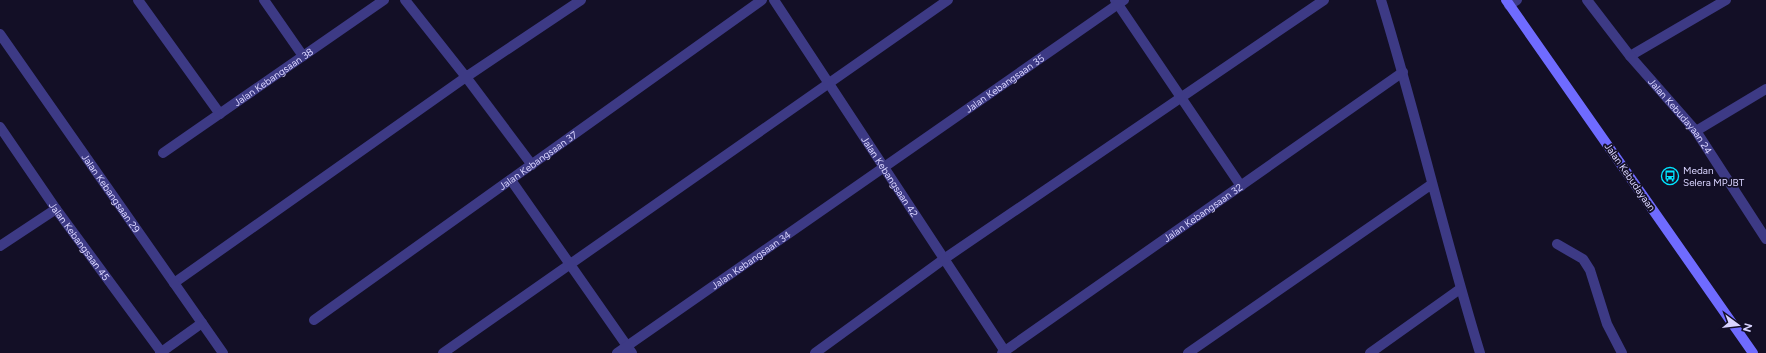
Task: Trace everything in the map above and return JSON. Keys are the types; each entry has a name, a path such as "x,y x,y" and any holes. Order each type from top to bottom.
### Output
{"street":[{"path":"138,0 220,114"},
{"path":"264,0 303,56"},
{"name":"Jalan Kebangsaan 38","path":"163,153 384,0"},
{"path":"405,0 466,77 532,165"},
{"path":"174,283 466,77 582,0"},
{"name":"Jalan Kebangsaan 37","path":"314,320 762,0"},
{"name":"Jalan Kebangsaan 42","path":"774,0 1005,352"},
{"path":"443,353 828,82 948,0"},
{"path":"815,353 944,259 1324,0"},
{"path":"1381,0 1403,72 1460,289 1480,353"},
{"name":"Jalan Kebudayaan 24","path":"1587,0 1630,56 1696,131 1762,225 1766,239"},
{"path":"1630,56 1726,0"},
{"path":"1119,1 1241,186"},
{"name":"Jalan Kebangsaan 35","path":"884,167 1119,1"},
{"name":"Jalan Kebudayaan","path":"1511,2 1752,353"},
{"name":"Jalan Kebangsaan 29","path":"0,34 223,353"},
{"name":"Jalan Kebangsaan 32","path":"1005,352 1403,72"},
{"path":"1696,131 1766,89"},
{"name":"Jalan Kebangsaan 45","path":"0,127 56,208 162,353"},
{"name":"Jalan Kebangsaan 34","path":"617,353 629,349 884,167"},
{"path":"511,180 629,349"},
{"path":"1188,353 1432,184"},
{"path":"0,246 56,208"},
{"path":"1557,244 1583,260 1590,270 1607,324 1622,353"},
{"path":"1370,353 1460,289"},
{"path":"162,353 202,323"}],"place":[{"name":"Medan Selera MPJBT","path":"1670,176"}]}
